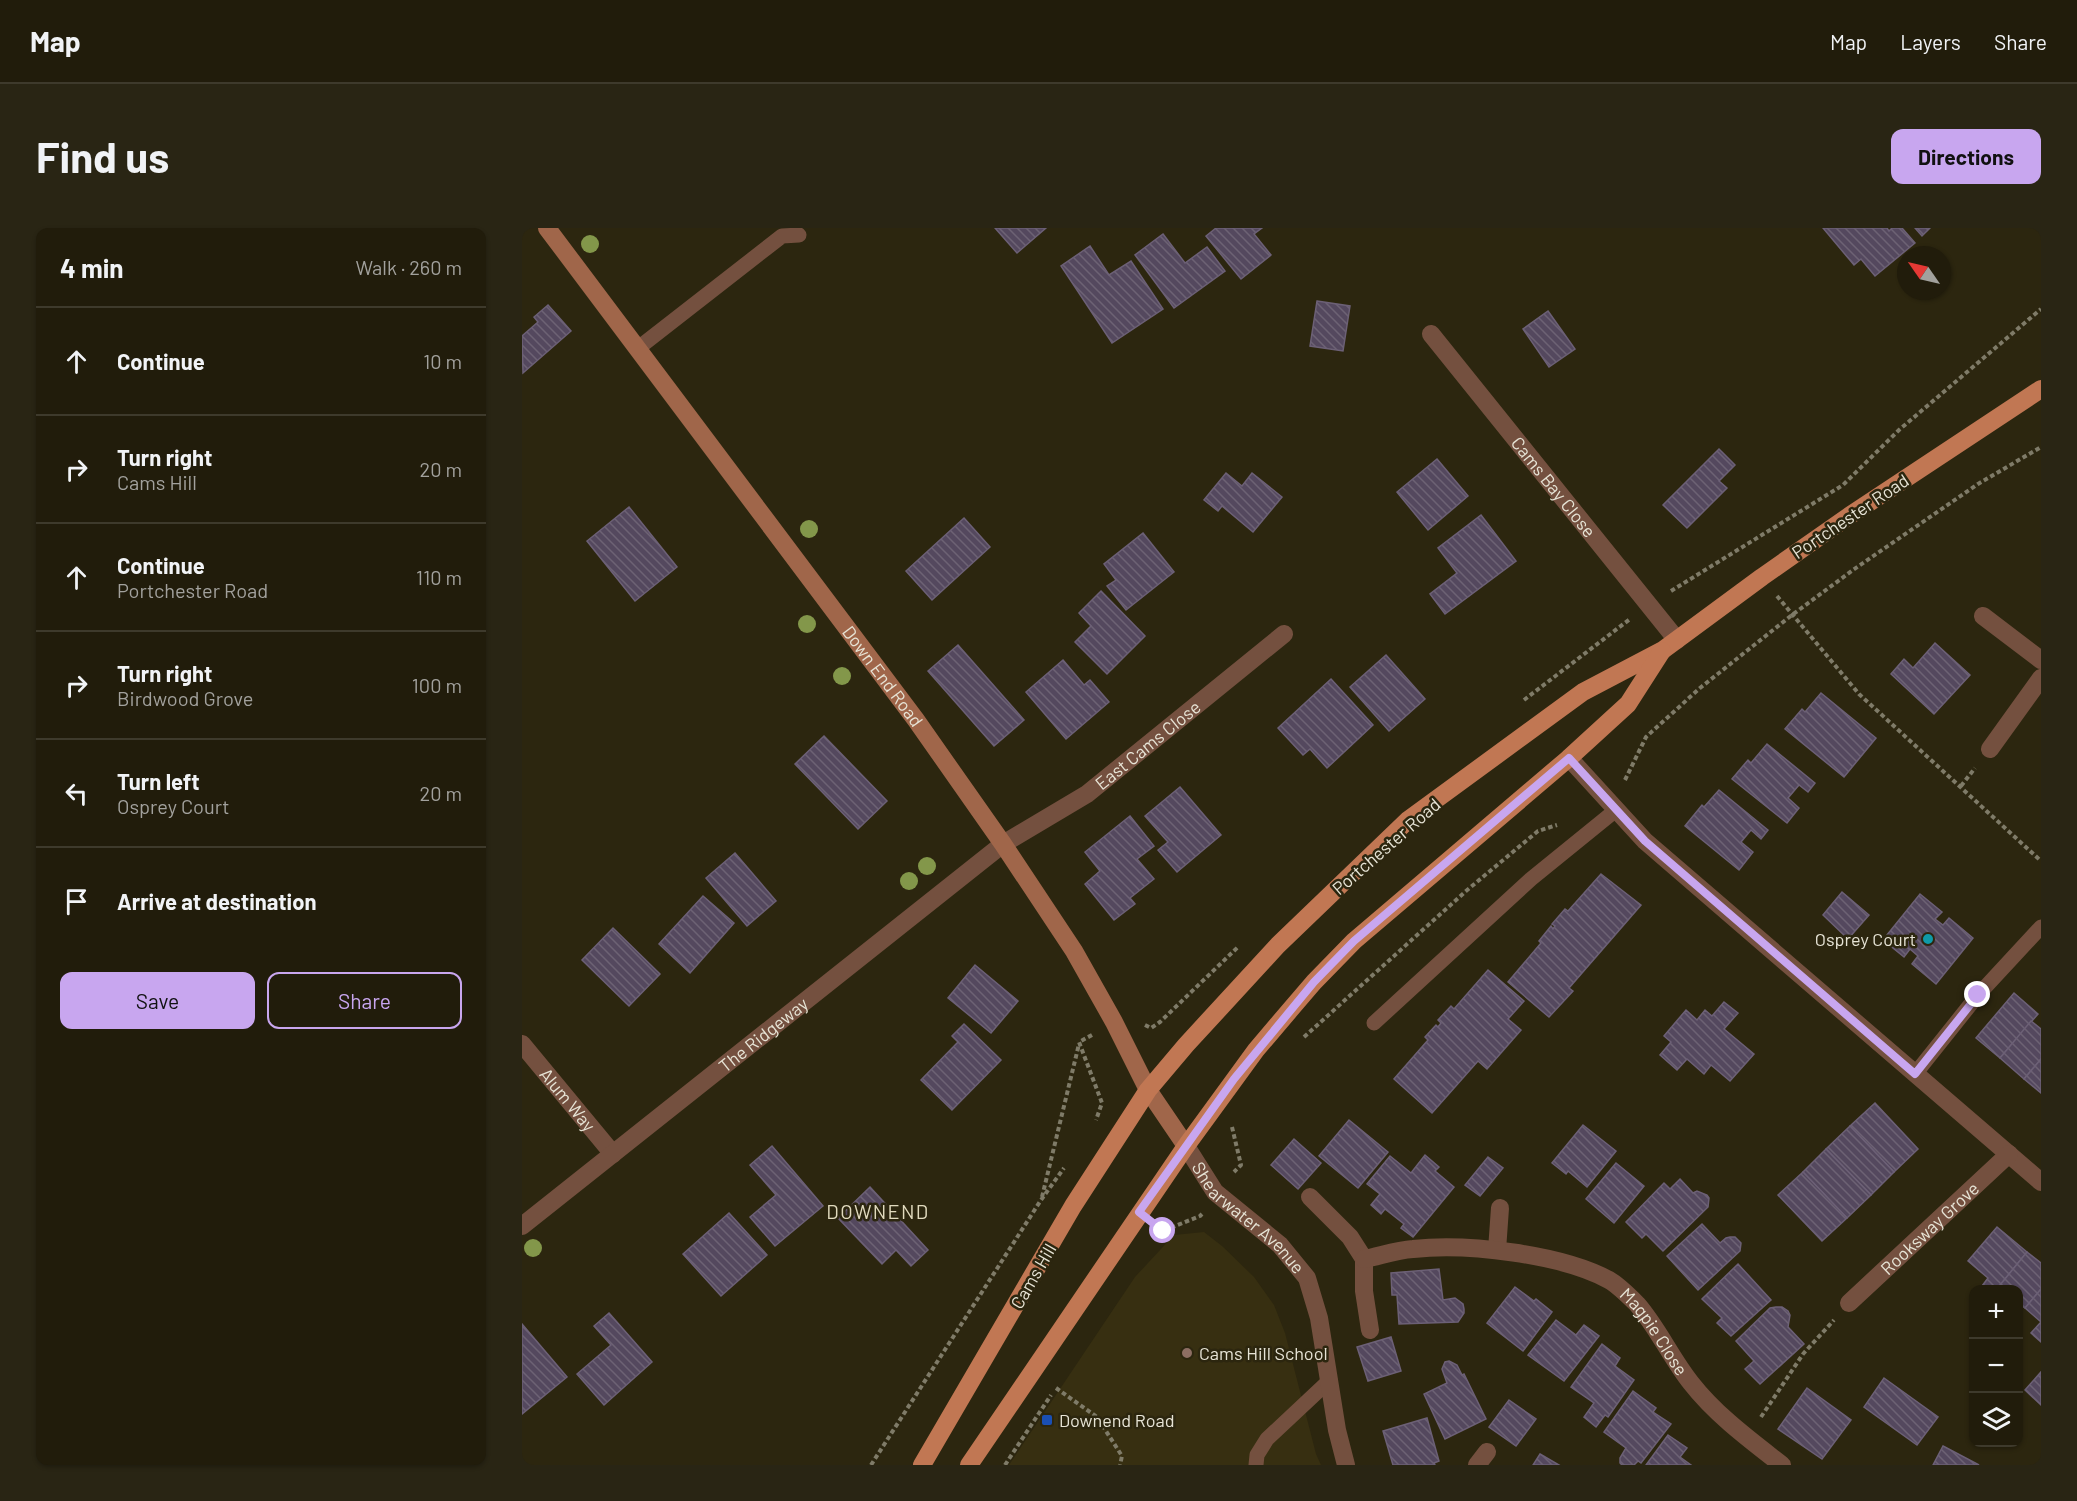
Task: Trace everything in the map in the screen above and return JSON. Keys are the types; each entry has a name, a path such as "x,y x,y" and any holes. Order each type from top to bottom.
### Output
{"main road":[{"name":"Portchester Road","path":"1148,1090 1278,945 1408,820 1583,692 1670,645 1849,516 2041,389"},
{"name":"Portchester Road","path":"1186,1146 1256,1050 1314,982 1372,926 1569,758 1628,704 1670,645"},
{"name":"Cams Hill","path":"922,1465 1091,1177 1148,1090"},
{"path":"969,1465 1186,1146"}],"street":[{"name":"Down End Road","path":"547,228 915,720 1003,844 1074,951 1110,1014 1148,1090 1186,1146"},
{"name":"Cams Bay Close","path":"1431,334 1648,605 1670,645"},
{"path":"1983,616 2041,660"},
{"name":"East Cams Close","path":"1003,844 1087,794 1284,634"},
{"path":"1990,749 2041,678"},
{"path":"1569,758 1645,841 2041,1182"},
{"name":"The Ridgeway","path":"522,1226 1003,844"},
{"name":"Alum Way","path":"522,1044 613,1154"},
{"name":"Shearwater Avenue","path":"1186,1146 1215,1192 1280,1245 1307,1278 1319,1318 1337,1430 1346,1465"},
{"name":"Rooksway Grove","path":"1849,1303 2009,1154"},
{"path":"1310,1197 1350,1237 1364,1259 1364,1291 1370,1330"},
{"path":"1497,1250 1500,1208"},
{"name":"Magpie Close","path":"1364,1259 1412,1249 1497,1250 1559,1261 1610,1280 1636,1304 1664,1341 1689,1381 1714,1410 1782,1465"}],"lane":[{"path":"637,349 782,236 799,235"},
{"path":"1374,1023 1531,879 1616,810"},
{"path":"1915,1074 1978,995 2041,927"},
{"path":"1256,1465 1257,1455 1267,1439 1330,1380"}],"path":[{"path":"1648,605 1843,485 1899,430 2041,309"},
{"path":"2041,447 1978,484 1792,615 1859,694 2041,861"},
{"path":"1041,1200 1079,1042"},
{"path":"871,1465 1041,1200 1068,1162 1091,1177"},
{"path":"1155,1238 1163,1231 1200,1216 1215,1192"},
{"path":"1139,1212 1163,1231"},
{"path":"1747,1438 1803,1354 1849,1303"},
{"path":"1005,1465 1056,1388 1097,1417 1122,1456 1120,1465"}],"shaded area":[{"name":"Cams Hill School","path":"1204,1232 1254,1277 1274,1305 1285,1333 1316,1454 1321,1465 1009,1465 1135,1277 1174,1235"}],"building":[{"path":"995,228 1046,228 1017,253"},
{"path":"1216,228 1262,228 1254,234 1271,255 1241,279 1206,236"},
{"path":"1823,228 1887,228 1889,231 1892,228 1902,228 1915,243 1911,246 1897,246 1897,258 1875,276 1861,259 1854,265"},
{"path":"1915,228 1930,228 1922,236"},
{"path":"1163,234 1185,263 1207,247 1225,271 1174,308 1135,255"},
{"path":"1090,246 1109,275 1131,261 1163,309 1112,343 1061,266"},
{"path":"1317,301 1350,306 1343,351 1310,346"},
{"path":"548,305 571,331 523,373 522,336 538,322 534,317"},
{"path":"1548,311 1575,349 1549,367 1523,329"},
{"path":"1719,449 1735,465 1719,481 1727,488 1687,528 1663,505"},
{"path":"1437,459 1468,496 1428,530 1397,492"},
{"path":"1226,473 1242,486 1252,473 1282,497 1253,532 1222,506 1218,511 1204,500"},
{"path":"629,507 677,567 635,601 587,541"},
{"path":"1481,515 1516,561 1445,614 1430,594 1457,573 1438,548"},
{"path":"964,518 990,547 932,600 906,571"},
{"path":"1143,533 1174,572 1126,610 1107,586 1116,580 1104,564"},
{"path":"1101,591 1145,636 1107,674 1075,642 1091,626 1079,613"},
{"path":"1935,643 1970,675 1934,714 1891,674 1904,659 1913,668"},
{"path":"958,645 1024,720 994,746 928,671"},
{"path":"1386,655 1425,699 1389,731 1350,687"},
{"path":"1063,660 1084,685 1090,680 1109,702 1066,739 1026,692"},
{"path":"1331,679 1373,725 1327,768 1310,749 1303,755 1278,728"},
{"path":"1821,693 1876,738 1844,777 1785,729 1802,709 1805,712"},
{"path":"824,736 887,801 858,829 795,764"},
{"path":"1767,744 1815,783 1808,792 1799,785 1788,798 1799,808 1787,823 1732,779 1748,760 1751,763"},
{"path":"1180,787 1221,835 1177,872 1158,850 1168,842 1145,816"},
{"path":"1719,790 1768,830 1761,839 1751,830 1741,842 1753,852 1739,870 1685,826 1702,805 1704,807"},
{"path":"1130,816 1154,846 1137,859 1154,879 1130,898 1135,904 1114,920 1085,884 1100,871 1085,852"},
{"path":"735,853 776,901 747,926 706,878"},
{"path":"1601,874 1641,905 1569,988 1573,991 1549,1017 1508,982 1541,943 1539,941 1551,926 1553,929 1555,926 1552,924 1565,909 1568,911"},
{"path":"1842,892 1869,915 1848,939 1823,915"},
{"name":"Osprey Court","path":"1920,894 1942,912 1935,919 1943,925 1949,918 1973,938 1936,984 1912,964 1918,956 1910,949 1904,957 1883,940"},
{"path":"703,896 734,923 690,973 659,944"},
{"path":"613,928 660,974 629,1006 582,960"},
{"path":"975,965 1018,1001 991,1033 948,998"},
{"path":"1488,970 1524,1001 1508,1019 1521,1030 1487,1069 1478,1061 1432,1113 1394,1079 1428,1040 1425,1037 1441,1023 1438,1020 1451,1006 1454,1009"},
{"path":"2014,993 2038,1014 2000,1058 1976,1038"},
{"path":"1724,1002 1738,1013 1724,1029 1754,1054 1730,1081 1711,1065 1704,1074 1687,1059 1677,1070 1660,1055 1671,1042 1664,1036 1686,1010 1697,1020 1705,1010 1712,1016"},
{"path":"2031,1021 2041,1029 2041,1059 2024,1079 2000,1058"},
{"path":"964,1024 1001,1060 952,1110 921,1080 958,1042 952,1036"},
{"path":"2041,1059 2041,1093 2024,1079"},
{"path":"1875,1103 1918,1149 1894,1172 1850,1126"},
{"path":"1349,1120 1388,1152 1358,1188 1319,1156"},
{"path":"1583,1125 1616,1151 1587,1187 1568,1171 1566,1174 1552,1163"},
{"path":"1850,1126 1894,1172 1871,1195 1826,1149"},
{"path":"1294,1139 1321,1163 1298,1189 1271,1165"},
{"path":"772,1146 823,1206 775,1246 750,1217 776,1195 750,1165"},
{"path":"1826,1149 1871,1195 1847,1218 1803,1172"},
{"path":"1425,1155 1439,1167 1435,1171 1454,1187 1413,1237 1401,1228 1404,1224 1385,1209 1381,1214 1371,1205 1380,1194 1367,1184 1390,1156 1411,1173"},
{"path":"1488,1157 1503,1168 1480,1196 1465,1185"},
{"path":"1616,1163 1644,1186 1614,1223 1586,1199"},
{"path":"1803,1172 1847,1218 1822,1241 1778,1195"},
{"path":"1680,1179 1693,1193 1697,1191 1707,1195 1708,1207 1663,1251 1646,1234 1642,1238 1626,1222 1664,1183 1670,1189"},
{"path":"870,1187 928,1250 911,1266 896,1250 882,1264 838,1218"},
{"path":"729,1213 767,1255 721,1296 683,1254"},
{"path":"1702,1224 1720,1243 1726,1238 1735,1237 1741,1243 1740,1251 1698,1290 1667,1256"},
{"path":"1997,1227 2027,1252 2000,1285 1983,1285 1988,1278 1968,1261"},
{"path":"2027,1252 2041,1263 2041,1289 2025,1308 2023,1307 2023,1285 2000,1285"},
{"path":"1738,1264 1771,1300 1731,1336 1717,1323 1722,1318 1702,1299"},
{"path":"1439,1269 1443,1300 1455,1298 1463,1304 1464,1313 1458,1322 1399,1324 1397,1295 1392,1295 1391,1273"},
{"path":"1515,1287 1534,1301 1536,1299 1552,1312 1523,1351 1487,1323"},
{"path":"2041,1289 2041,1322 2025,1308"},
{"path":"1782,1307 1788,1311 1790,1315 1788,1327 1804,1344 1760,1384 1745,1369 1754,1361 1736,1341 1770,1308"},
{"path":"609,1313 652,1362 604,1405 577,1374 611,1345 594,1326"},
{"path":"1556,1320 1576,1335 1584,1325 1599,1336 1564,1381 1528,1355"},
{"path":"2041,1322 2041,1342 2031,1333"},
{"path":"522,1324 567,1377 522,1414"},
{"path":"1391,1337 1401,1371 1368,1381 1357,1347"},
{"path":"1602,1344 1620,1358 1615,1366 1634,1380 1608,1417 1605,1415 1596,1427 1584,1417 1594,1403 1571,1387"},
{"path":"1449,1361 1457,1365 1462,1375 1464,1374 1486,1419 1445,1439 1424,1394 1447,1383 1442,1369 1445,1362"},
{"path":"2041,1372 2041,1405 2025,1390"},
{"path":"1884,1378 1938,1417 1917,1445 1864,1407"},
{"path":"1807,1388 1851,1420 1822,1459 1778,1429"},
{"path":"1633,1391 1656,1408 1653,1412 1671,1424 1641,1463 1638,1461 1634,1465 1622,1465 1620,1458 1626,1448 1604,1432"},
{"path":"1509,1400 1536,1419 1516,1446 1489,1427"},
{"path":"1427,1418 1439,1461 1434,1463 1435,1465 1393,1465 1383,1431"},
{"path":"1668,1435 1687,1448 1680,1457 1691,1465 1646,1465"},
{"path":"1943,1446 1979,1465 1933,1465"},
{"path":"1540,1454 1559,1465 1533,1465"}],"place":[{"name":"Osprey Court","path":"1928,939"},
{"name":"Cams Hill School","path":"1187,1353"},
{"name":"Downend Road","path":"1047,1420"}],"district":[{"name":"DOWNEND","path":"878,1211"}],"route":[{"path":"1163,1231 1139,1212 1256,1050 1314,982 1354,941 1569,758 1645,841 1915,1074 1978,995"}]}
